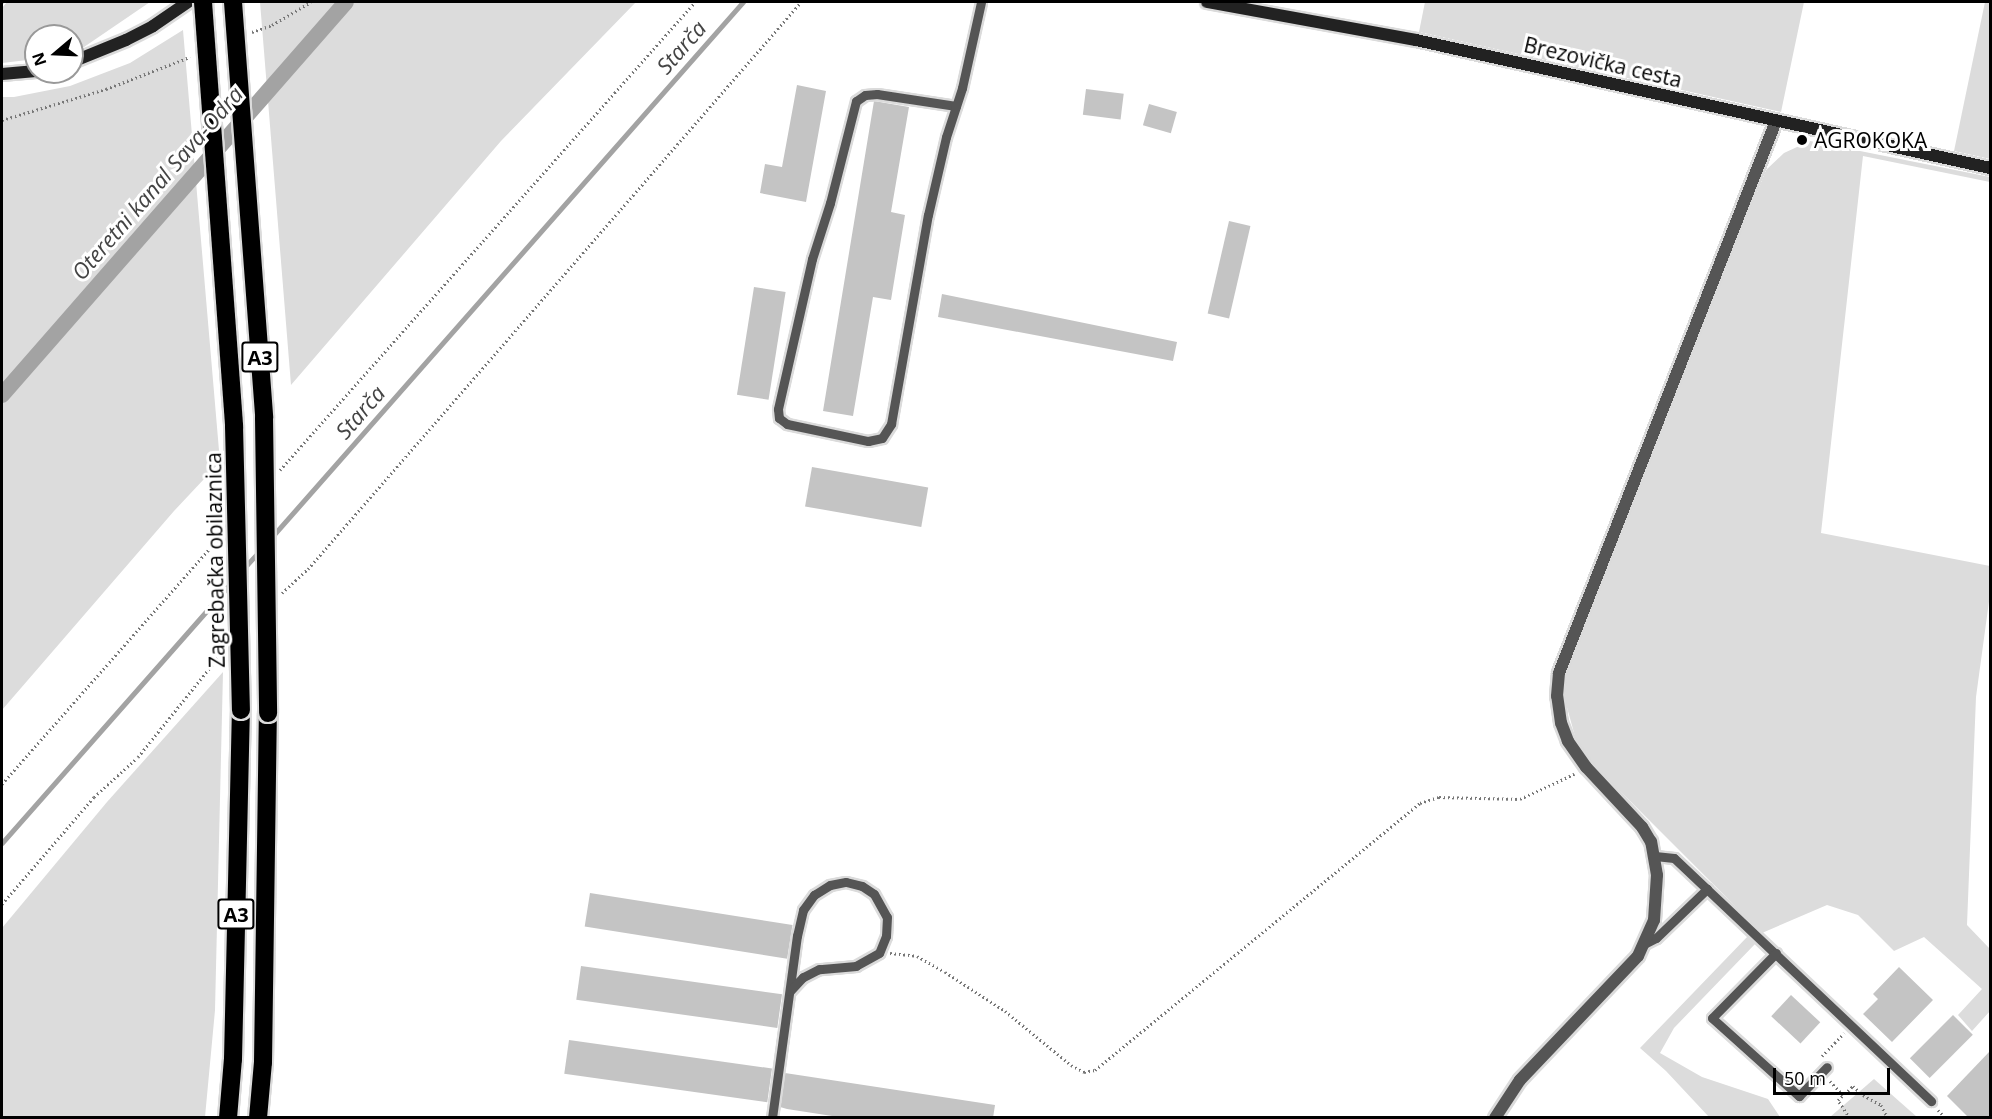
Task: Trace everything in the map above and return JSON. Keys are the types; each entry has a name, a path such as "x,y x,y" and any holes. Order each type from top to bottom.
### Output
{"highway":[{"name":"Zagrebačka obilaznica","path":"203,2 234,426 241,710 233,1059 228,1118"},
{"name":"A3","path":"233,2 264,418 268,713 263,1062 258,1118"}],"main road":[{"path":"84,58 144,31 188,2"},
{"name":"Brezovička cesta","path":"1207,2 1416,40 1990,168"},
{"path":"2,74 24,72"}],"street":[{"path":"1495,1118 1520,1080 1638,956 1646,943 1654,920 1658,898 1655,856 1651,842 1642,827 1586,767 1568,741 1561,723 1557,696 1558,674 1776,121"}],"lane":[{"path":"956,106 877,94 865,95 856,101 830,203 812,259 778,409 779,418 787,424 868,441 882,438 891,424 928,215 945,137 956,106 981,2"},
{"path":"1655,856 1674,858 1931,1101"},
{"path":"772,1118 790,992 803,910 814,895 830,885 846,882 862,886 882,904 887,917 886,936 879,953 856,966 819,969 803,977 790,992"},
{"path":"1646,943 1656,938 1707,889"},
{"path":"1776,953 1712,1018 1799,1096 1825,1069"}],"path":[{"path":"250,33 272,25 311,2"},
{"path":"274,476 695,2"},
{"path":"280,595 308,569 801,2"},
{"path":"2,120 106,89 197,55"},
{"path":"2,784 227,530"},
{"path":"2,904 94,796 138,757 215,660 231,644"},
{"path":"879,953 899,953 917,956 927,961 1005,1011 1071,1065 1084,1072 1095,1071 1420,803 1439,797 1520,799 1586,767"},
{"path":"1844,1095 1825,1069 1815,1064 1851,1025"},
{"path":"1850,1118 1838,1100 1853,1086 1863,1095 1881,1105 1888,1118"}],"shaded area":[{"path":"7,2 150,2 84,47 84,24 24,24 24,60 2,63 2,8"},
{"path":"260,2 636,2 501,141 291,385"},
{"path":"1425,2 1804,2 1781,112 1419,32"},
{"path":"1985,2 1990,2 1990,159 1954,151"},
{"path":"183,30 220,462 174,511 2,710 2,97 14,97 84,84 84,81 130,63"},
{"path":"1810,141 1990,177 1990,182 1863,156 1821,533 1990,566 1990,594 1976,697 1967,925 1990,949 1990,1011 1972,1031 1958,1015 1982,989 1924,937 1894,951 1858,915 1827,905 1762,933 1592,763 1576,740 1563,693 1565,671 1575,639 1766,170 1784,153"},
{"path":"223,672 215,1010 205,1117 2,1117 2,928 107,802"},
{"path":"1748,936 1756,943 1674,1028 1660,1053 1702,1077 1768,1099 1780,1117 1709,1117 1666,1071 1640,1048"},
{"path":"1874,1079 1917,1117 1830,1117"}],"building":[{"path":"797,85 826,91 806,202 760,193 765,164 782,167"},
{"path":"1086,89 1124,94 1121,119 1083,115"},
{"path":"874,101 909,107 891,212 905,215 891,300 873,297 853,416 823,411"},
{"path":"1149,104 1177,112 1171,133 1143,125"},
{"path":"1229,221 1250,226 1229,319 1208,314"},
{"path":"754,287 786,292 769,400 737,395"},
{"path":"942,294 1177,342 1173,361 938,317"},
{"path":"812,467 928,487 921,527 805,506"},
{"path":"590,893 792,925 787,959 585,927"},
{"path":"581,966 782,994 777,1028 576,1000"},
{"path":"1899,967 1933,1000 1892,1042 1863,1014 1878,999 1873,994"},
{"path":"1791,995 1820,1022 1800,1043 1771,1016"},
{"path":"1953,1015 1973,1035 1930,1078 1910,1058"},
{"path":"569,1040 772,1069 767,1102 564,1074"},
{"path":"1990,1051 1990,1118 1969,1118 1947,1096"},
{"path":"785,1073 995,1105 993,1118 845,1118 787,1109 780,1107"}],"waterway":[{"name":"Oteretni kanal Sava-Odra","path":"2,395 346,2"},
{"name":"Starča","path":"271,538 743,2"},
{"name":"Starča","path":"243,569 260,551"},
{"name":"Starča","path":"2,843 232,582"}],"place":[{"name":"AGROKOKA","path":"1802,140"}]}
